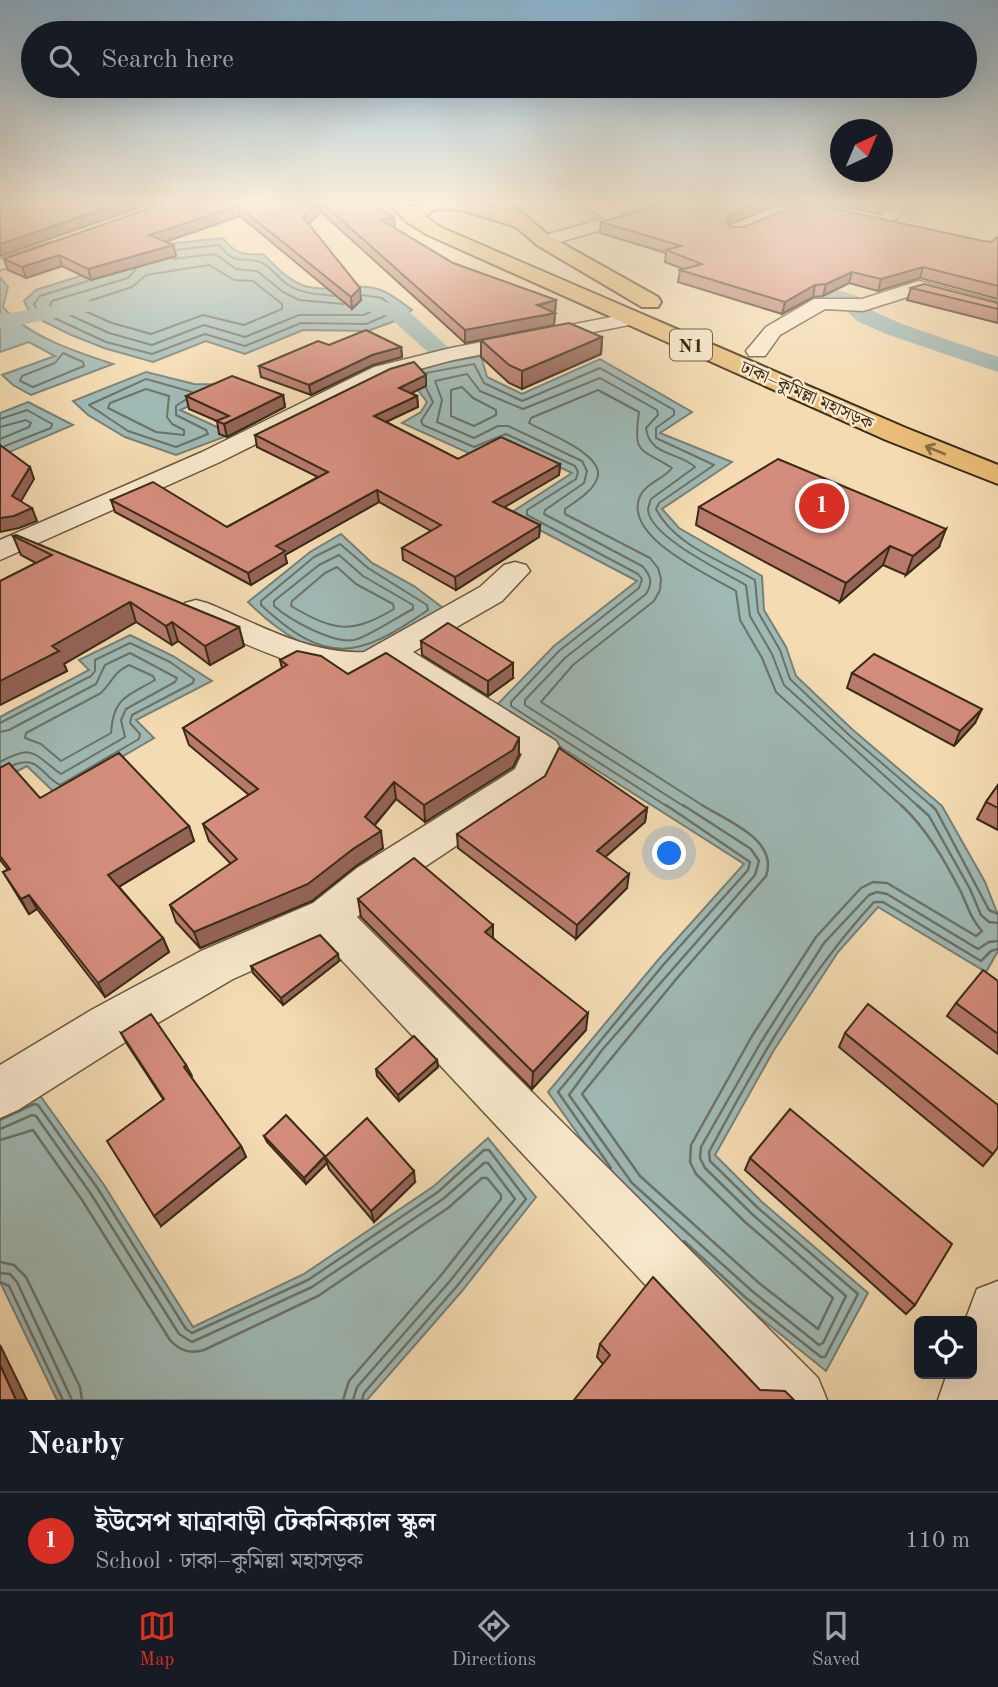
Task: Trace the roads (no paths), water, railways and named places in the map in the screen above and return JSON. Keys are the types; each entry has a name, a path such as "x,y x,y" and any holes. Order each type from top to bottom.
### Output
{"highway":[{"name":"ঢাকা–কুমিল্লা মহাসড়ক","path":"511,265 896,434 998,475"},
{"name":"ঢাকা–কুমিল্লা মহাসড়ক","path":"584,265 668,312 808,371"}],"street":[{"path":"757,351 773,331 814,305 863,305 919,287 998,308"},
{"path":"8,543 211,457 299,402 382,372 418,362 632,319"},
{"path":"8,543 58,554"},
{"path":"169,599 303,655 344,664 371,662 491,594 515,571"},
{"path":"0,1093 110,1025 217,965 328,916 372,880 530,778 543,750 390,653"},
{"path":"328,916 796,1400"},
{"path":"969,1400 998,1310"}],"water":[{"path":"114,265 274,265 302,285 379,289 412,310 400,319 368,331 303,330 245,354 206,341 153,362 104,348 31,315 24,301 36,290"},
{"path":"0,277 8,287 3,307 14,318 54,342 113,364 31,395 13,385 2,375 55,356 29,342 0,352"},
{"path":"481,356 487,377 522,394 600,359 692,412 660,433 732,462 662,509 679,528 762,576 764,610 786,647 796,676 853,730 942,806 985,882 998,915 998,951 986,972 878,907 838,952 774,1050 715,1155 762,1202 868,1293 826,1371 742,1303 620,1193 548,1092 658,960 744,864 496,706 554,646 637,581 509,514 572,473 504,441 475,456 402,423 421,412 427,402 418,390 420,367"},
{"path":"146,372 194,384 236,385 180,410 232,434 176,455 125,437 88,415 73,401"},
{"path":"28,402 73,425 0,456 0,413"},
{"path":"341,534 372,563 414,586 443,608 364,654 342,656 327,654 298,641 270,622 248,602 310,552"},
{"path":"130,635 173,656 212,681 136,720 154,738 57,795 27,766 0,780 0,717 89,670 79,660"},
{"path":"39,1094 104,1185 193,1327 304,1274 434,1186 488,1138 536,1197 462,1291 367,1400 57,1400 0,1282 0,1115"}],"waterway":[{"path":"777,278 850,301 865,316 894,329 998,365"},
{"path":"354,302 395,311 438,349"},
{"path":"0,322 84,306"}],"place":[{"name":"ইউসেপ যাত্রাবাড়ী টেকনিক্যাল স্কুল","path":"822,506"}]}
